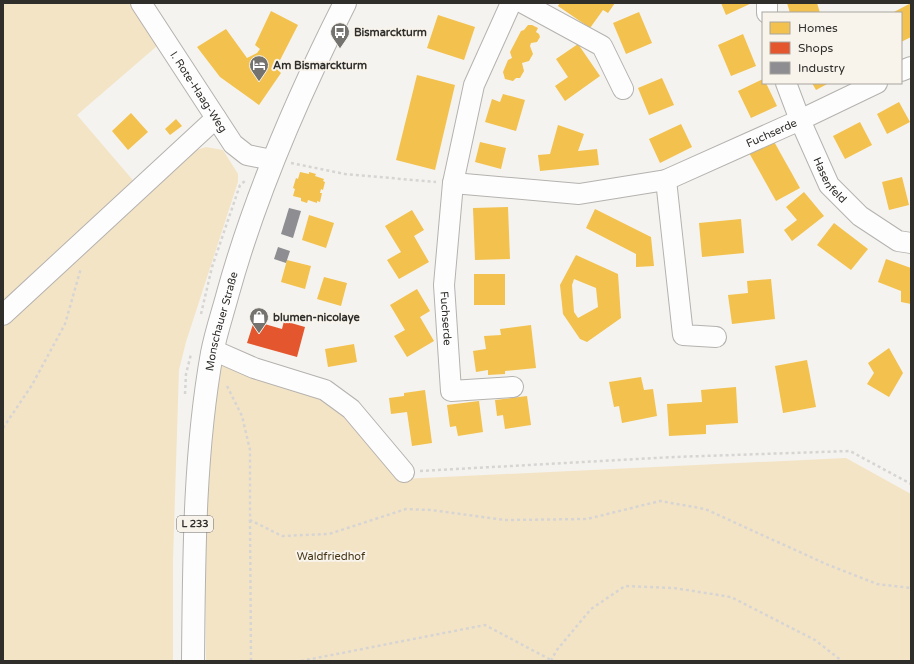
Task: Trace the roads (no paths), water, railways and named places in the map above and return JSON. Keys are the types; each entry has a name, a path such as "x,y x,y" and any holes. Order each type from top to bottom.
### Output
{"main road":[{"name":"Monschauer Straße","path":"193,661 195,510 206,387 212,350 238,256 272,160 326,41 345,3"}],"street":[{"name":"I. Rote-Haag-Weg","path":"141,3 234,144 247,155 272,160"},
{"name":"Fuchserde","path":"511,3 474,85 453,183 444,285 450,391 514,387"},
{"path":"523,3 602,46 623,89"},
{"path":"902,70 911,66"},
{"name":"Hasenfeld","path":"786,84 800,120 829,185 860,216 898,241 911,244"},
{"name":"Fuchserde","path":"453,183 579,194 666,180 800,120 875,84"},
{"path":"3,315 216,118"},
{"path":"666,180 683,335 716,337"},
{"path":"212,350 254,368 325,390 351,409 404,472"}],"place":[{"name":"Bismarckturm","path":"340,49"},
{"name":"Am Bismarckturm","path":"259,82"},
{"name":"blumen-nicolaye","path":"259,334"}],"park label":[{"name":"Waldfriedhof","path":"331,556"}]}
